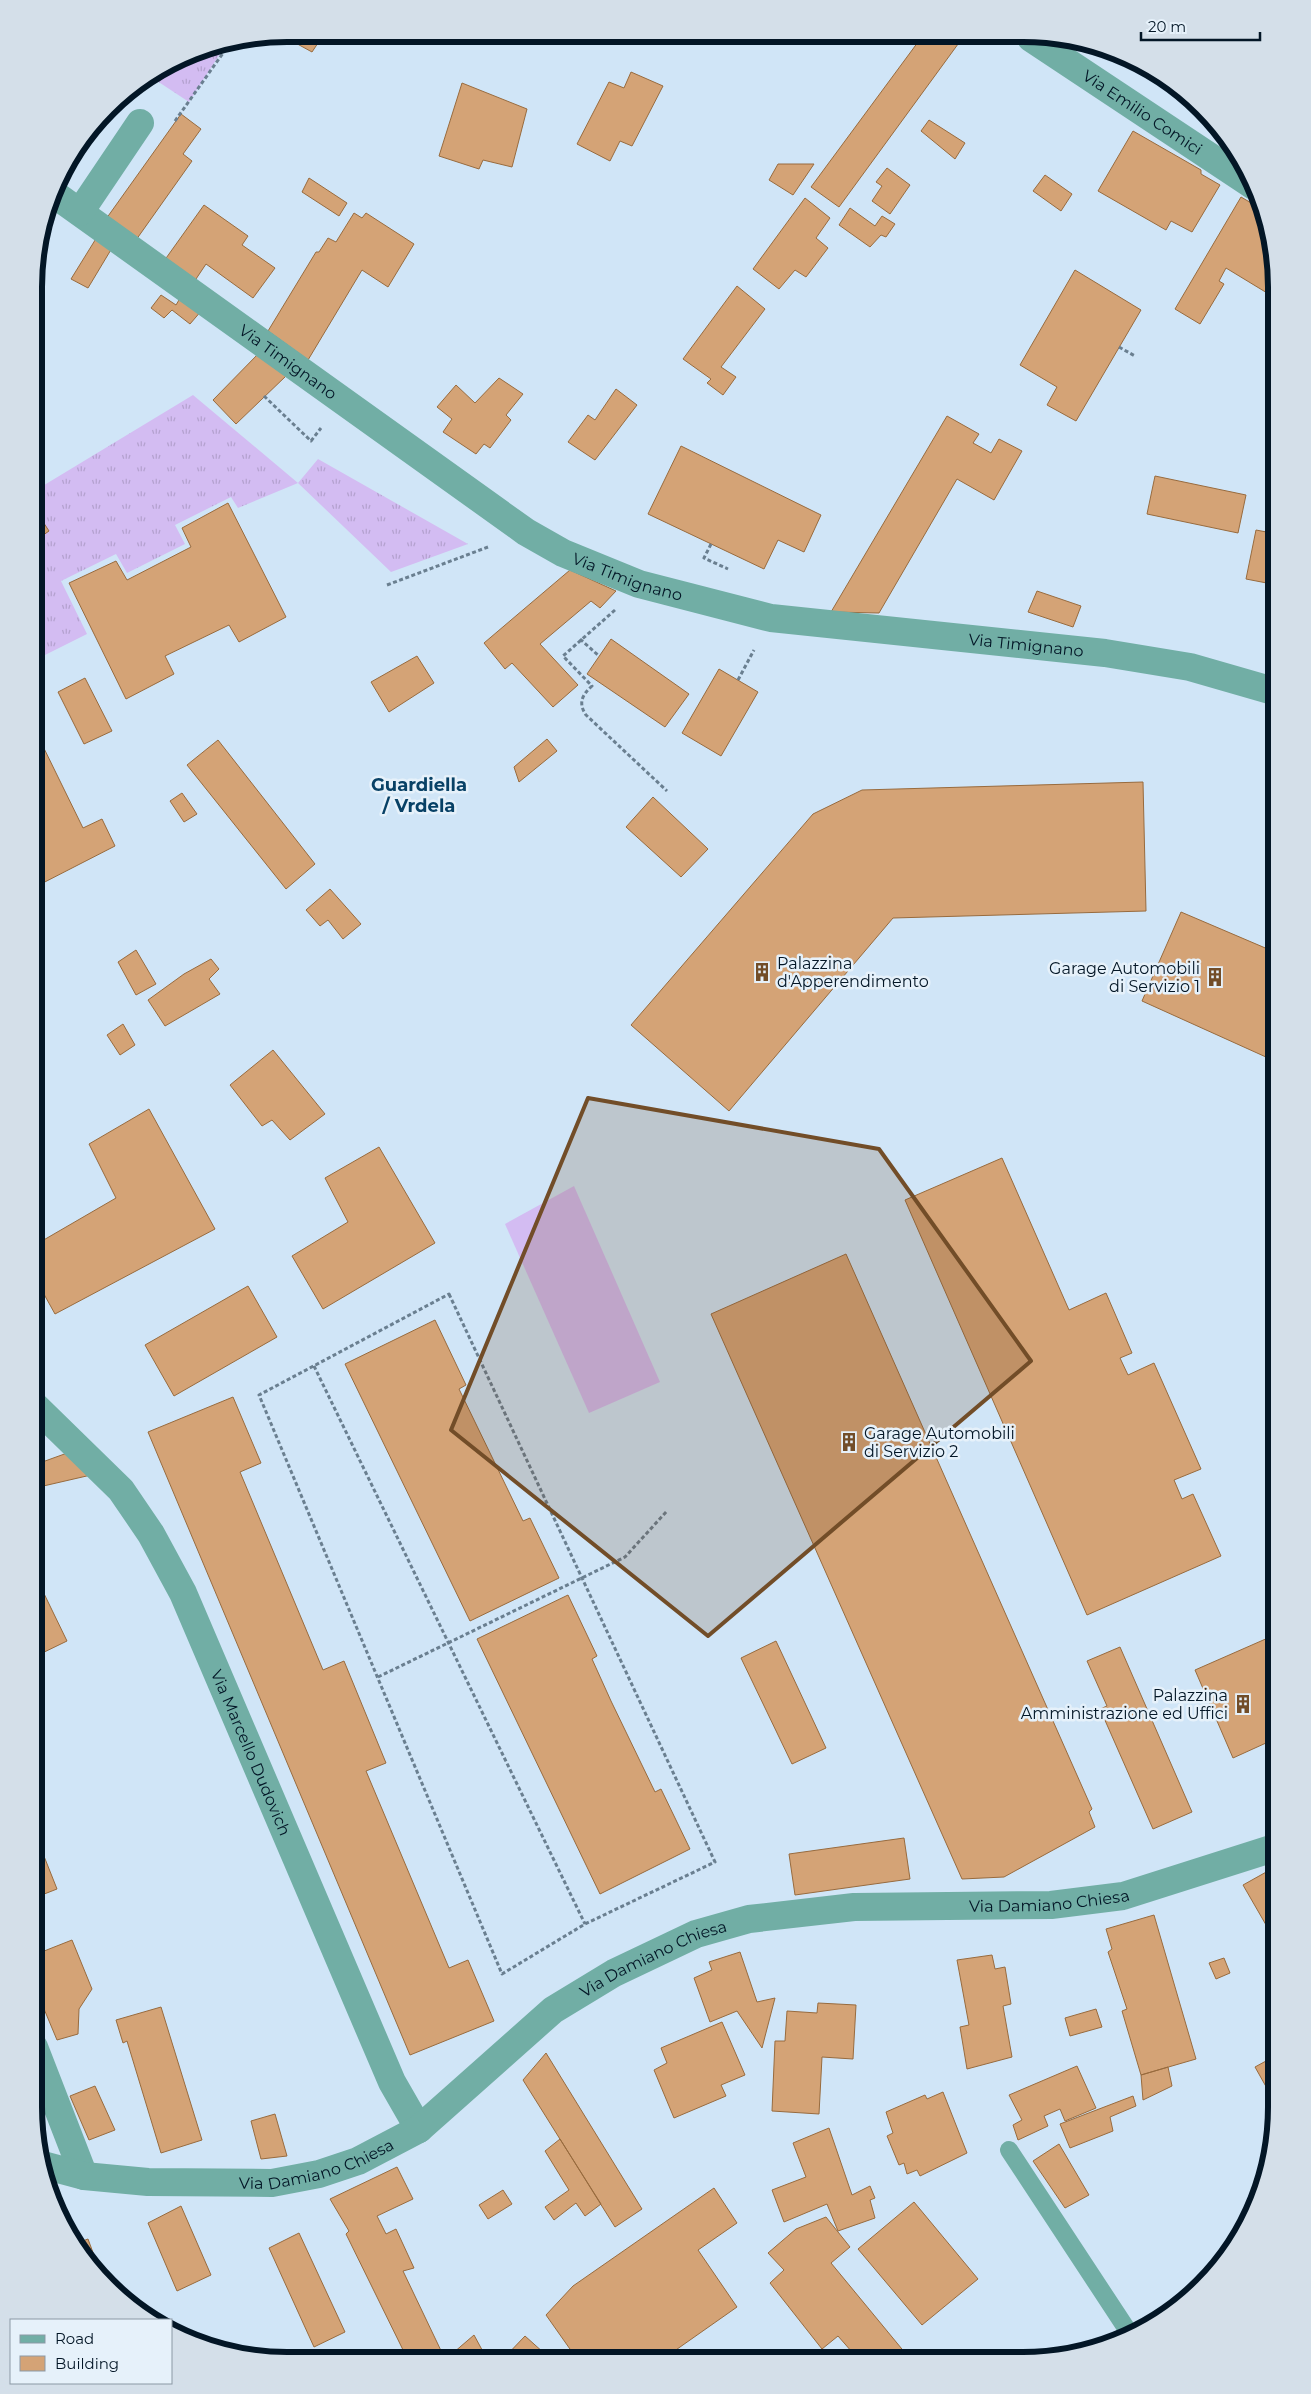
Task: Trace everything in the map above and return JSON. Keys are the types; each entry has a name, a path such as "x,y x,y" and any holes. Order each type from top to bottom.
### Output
{"street":[{"name":"Via Emilio Comici","path":"1038,43 1243,179"},
{"path":"80,212 140,123"},
{"name":"Via Timignano","path":"60,198 526,532 563,553 639,584 771,618 1105,653 1190,667 1268,689"},
{"name":"Via Marcello Dudovich","path":"42,1414 121,1490 151,1534 183,1593 392,2082 419,2129"},
{"name":"Via Damiano Chiesa","path":"50,2167 84,2176 148,2182 272,2184 319,2174 358,2161 419,2129 553,2010 614,1973 696,1934 748,1919 854,1907 1051,1905 1123,1896 1268,1850"},
{"path":"42,2068 84,2176"}],"lane":[{"path":"1009,2150 1126,2329"}],"path":[{"path":"1119,347 1135,356"},
{"path":"387,585 526,532"},
{"path":"608,618 580,639 563,656 592,686 583,696 582,709 668,792"},
{"path":"580,639 599,656"},
{"path":"449,1294 582,1577 715,1862 585,1924 502,1974 259,1395 449,1294"},
{"path":"314,1366 585,1924"},
{"path":"377,1677 625,1556 667,1511"}],"highlighted area":[{"path":"588,1098 879,1149 1031,1361 708,1636 451,1430"}],"green space":[{"path":"221,52 189,102 156,81 194,61"},
{"path":"193,395 298,483 238,508 231,497 175,525 185,544 127,573 116,554 61,581 87,634 42,656 42,486"},
{"path":"318,459 468,544 391,572 298,483"},
{"path":"574,1186 660,1382 589,1413 505,1224"}],"building":[{"path":"294,42 319,42 312,52"},
{"path":"918,42 960,42 839,207 811,187"},
{"path":"631,72 663,86 632,146 620,141 610,161 577,144 609,82 624,88"},
{"path":"462,83 527,109 512,167 483,160 479,169 439,156"},
{"path":"181,114 201,129 183,154 192,161 136,240 106,219"},
{"path":"929,120 965,143 955,159 921,131"},
{"path":"1133,131 1201,170 1201,174 1220,185 1192,232 1171,221 1166,230 1098,191"},
{"path":"778,164 814,164 793,195 769,180"},
{"path":"887,168 910,185 890,214 872,201 882,186 876,182"},
{"path":"1045,175 1072,194 1061,211 1033,191"},
{"path":"309,178 347,203 339,216 302,192"},
{"path":"1241,197 1253,204 1264,240 1268,272 1268,294 1226,268 1219,281 1224,284 1200,324 1175,309"},
{"path":"805,198 830,218 816,238 828,248 806,277 795,270 779,289 753,269"},
{"path":"204,205 248,236 242,245 275,268 253,298 206,264 194,282 164,261"},
{"path":"850,208 875,226 882,216 895,224 886,237 881,235 870,247 839,225"},
{"path":"354,213 362,218 366,213 414,244 388,287 362,270 308,360 268,331 316,252 319,252 328,238 336,242"},
{"path":"97,237 112,248 88,288 71,279"},
{"path":"1075,270 1141,310 1076,421 1047,405 1057,387 1020,365"},
{"path":"737,286 765,309 721,367 736,377 723,395 707,383 711,379 683,359"},
{"path":"161,295 176,305 182,295 202,310 190,324 172,310 164,318 151,308"},
{"path":"260,352 286,376 236,424 213,400"},
{"path":"499,378 523,394 506,415 511,420 490,448 484,444 476,454 443,432 452,419 437,407 456,385 475,403"},
{"path":"616,389 637,405 595,460 568,442 588,415 595,420"},
{"path":"947,416 979,434 973,443 991,453 999,439 1022,451 994,500 957,479 879,613 831,612"},
{"path":"681,446 821,515 804,552 778,540 764,569 648,514"},
{"path":"1155,476 1246,495 1238,533 1147,514"},
{"path":"228,503 286,617 239,642 229,625 165,656 174,674 126,699 69,583 116,561 127,580 191,547 182,528"},
{"path":"42,520 49,531 42,536"},
{"path":"1256,530 1268,532 1268,583 1246,579"},
{"path":"570,570 616,591 600,608 591,601 540,644 578,685 553,707 512,663 505,669 484,643"},
{"path":"1037,591 1081,606 1073,627 1028,612"},
{"path":"611,639 689,694 665,727 587,674"},
{"path":"417,656 434,683 389,712 371,682"},
{"path":"719,669 758,692 721,756 682,733"},
{"path":"85,678 112,731 84,744 58,692"},
{"path":"547,739 557,751 519,782 514,767"},
{"path":"218,740 315,864 286,889 187,765"},
{"path":"42,744 83,828 102,819 115,846 42,883"},
{"name":"Palazzina d'Apperendimento","path":"1143,782 1146,911 893,918 729,1111 631,1025 813,814 862,790"},
{"path":"182,793 197,814 184,822 170,801"},
{"path":"653,797 708,849 681,877 626,827"},
{"path":"330,889 361,924 343,939 328,920 320,926 306,910"},
{"name":"Garage Automobili di Servizio 1","path":"1181,912 1268,949 1268,1058 1142,1001"},
{"path":"136,950 156,984 136,995 118,962"},
{"path":"211,959 219,969 209,979 220,994 165,1026 148,1000 184,974"},
{"path":"123,1024 135,1045 120,1055 107,1035"},
{"path":"273,1050 325,1114 290,1140 272,1120 262,1126 230,1085"},
{"path":"149,1109 215,1229 55,1314 42,1291 42,1241 116,1198 89,1144"},
{"path":"379,1147 435,1243 323,1309 292,1256 348,1222 325,1178"},
{"path":"1002,1158 1069,1310 1106,1293 1132,1353 1120,1358 1128,1375 1154,1363 1201,1469 1174,1480 1182,1499 1193,1494 1221,1556 1087,1615 905,1200"},
{"name":"Garage Automobili di Servizio 2","path":"846,1254 1092,1809 1089,1812 1095,1827 1004,1877 962,1879 711,1314"},
{"path":"248,1286 277,1337 174,1396 145,1345"},
{"path":"435,1320 466,1385 459,1389 523,1521 530,1518 559,1578 470,1621 345,1364"},
{"path":"233,1397 261,1463 240,1472 323,1670 344,1661 386,1763 366,1771 449,1968 468,1960 494,2021 410,2055 148,1432"},
{"path":"70,1452 91,1475 42,1486 42,1462"},
{"path":"42,1589 67,1641 42,1653"},
{"path":"568,1595 597,1656 592,1659 611,1701 655,1792 661,1789 690,1849 600,1894 477,1639"},
{"name":"Palazzina Amministrazione ed Uffici","path":"1268,1638 1268,1742 1233,1758 1195,1670"},
{"path":"776,1641 826,1748 792,1764 741,1658"},
{"path":"1120,1647 1192,1812 1153,1829 1100,1709 1107,1706 1087,1661"},
{"path":"904,1838 910,1879 795,1895 789,1854"},
{"path":"42,1851 57,1889 42,1895"},
{"path":"1268,1871 1268,1928 1243,1885"},
{"path":"1154,1915 1196,2059 1141,2075 1122,2011 1127,2009 1108,1952 1112,1949 1106,1929"},
{"path":"72,1940 92,1989 79,2009 78,2034 57,2040 42,2004 42,1952"},
{"path":"740,1952 757,2002 775,1998 762,2048 737,2011 710,2022 694,1978 712,1970 709,1962"},
{"path":"992,1955 995,1969 1005,1967 1011,2004 1003,2006 1012,2057 967,2069 960,2027 969,2025 957,1960"},
{"path":"1224,1958 1230,1973 1216,1979 1209,1963"},
{"path":"818,2003 856,2005 853,2059 822,2057 819,2114 772,2111 775,2041 785,2041 787,2011 817,2013"},
{"path":"161,2007 202,2140 161,2153 127,2041 123,2043 116,2020"},
{"path":"1096,2009 1102,2027 1070,2036 1065,2018"},
{"path":"722,2022 745,2075 721,2085 726,2096 674,2118 654,2070 667,2063 661,2048"},
{"path":"546,2053 642,2209 615,2227 523,2080"},
{"path":"1268,2060 1268,2090 1255,2067"},
{"path":"1077,2066 1096,2108 1065,2121 1060,2109 1044,2116 1048,2126 1018,2140 1013,2125 1022,2120 1009,2095"},
{"path":"1168,2067 1172,2086 1143,2100 1141,2075"},
{"path":"95,2086 115,2130 89,2140 70,2096"},
{"path":"943,2092 967,2153 920,2176 917,2170 907,2174 904,2163 899,2165 887,2136 893,2133 886,2112 925,2095 927,2099"},
{"path":"1133,2096 1136,2106 1110,2117 1113,2131 1070,2148 1060,2124"},
{"path":"275,2114 287,2156 261,2159 251,2121"},
{"path":"829,2128 852,2195 870,2186 875,2198 870,2200 875,2218 838,2231 827,2204 784,2222 772,2190 806,2177 793,2143"},
{"path":"560,2139 601,2204 585,2216 576,2203 554,2220 545,2207 569,2190 545,2151"},
{"path":"1059,2144 1089,2195 1065,2208 1033,2161"},
{"path":"397,2167 413,2199 377,2216 386,2234 396,2229 414,2268 403,2271 442,2352 404,2352 346,2234 349,2231 330,2199"},
{"path":"714,2188 737,2223 698,2250 737,2307 673,2352 572,2352 546,2315 573,2286"},
{"path":"503,2190 512,2204 488,2219 479,2205"},
{"path":"914,2202 978,2279 922,2325 858,2249"},
{"path":"181,2206 211,2275 177,2291 148,2223"},
{"path":"826,2217 850,2247 831,2263 904,2352 852,2352 838,2336 822,2349 770,2283 784,2270 768,2253 796,2229"},
{"path":"299,2233 345,2332 314,2347 269,2248"},
{"path":"88,2239 95,2259 93,2256 83,2241"},
{"path":"474,2335 483,2352 454,2352"},
{"path":"525,2336 543,2352 510,2352"}],"place":[{"name":"Palazzina d'Apperendimento","path":"762,972"},
{"name":"Garage Automobili di Servizio 1","path":"1215,977"},
{"name":"Garage Automobili di Servizio 2","path":"849,1442"},
{"name":"Palazzina Amministrazione ed Uffici","path":"1243,1704"}],"district":[{"name":"Guardiella / Vrdela","path":"419,795"}]}
